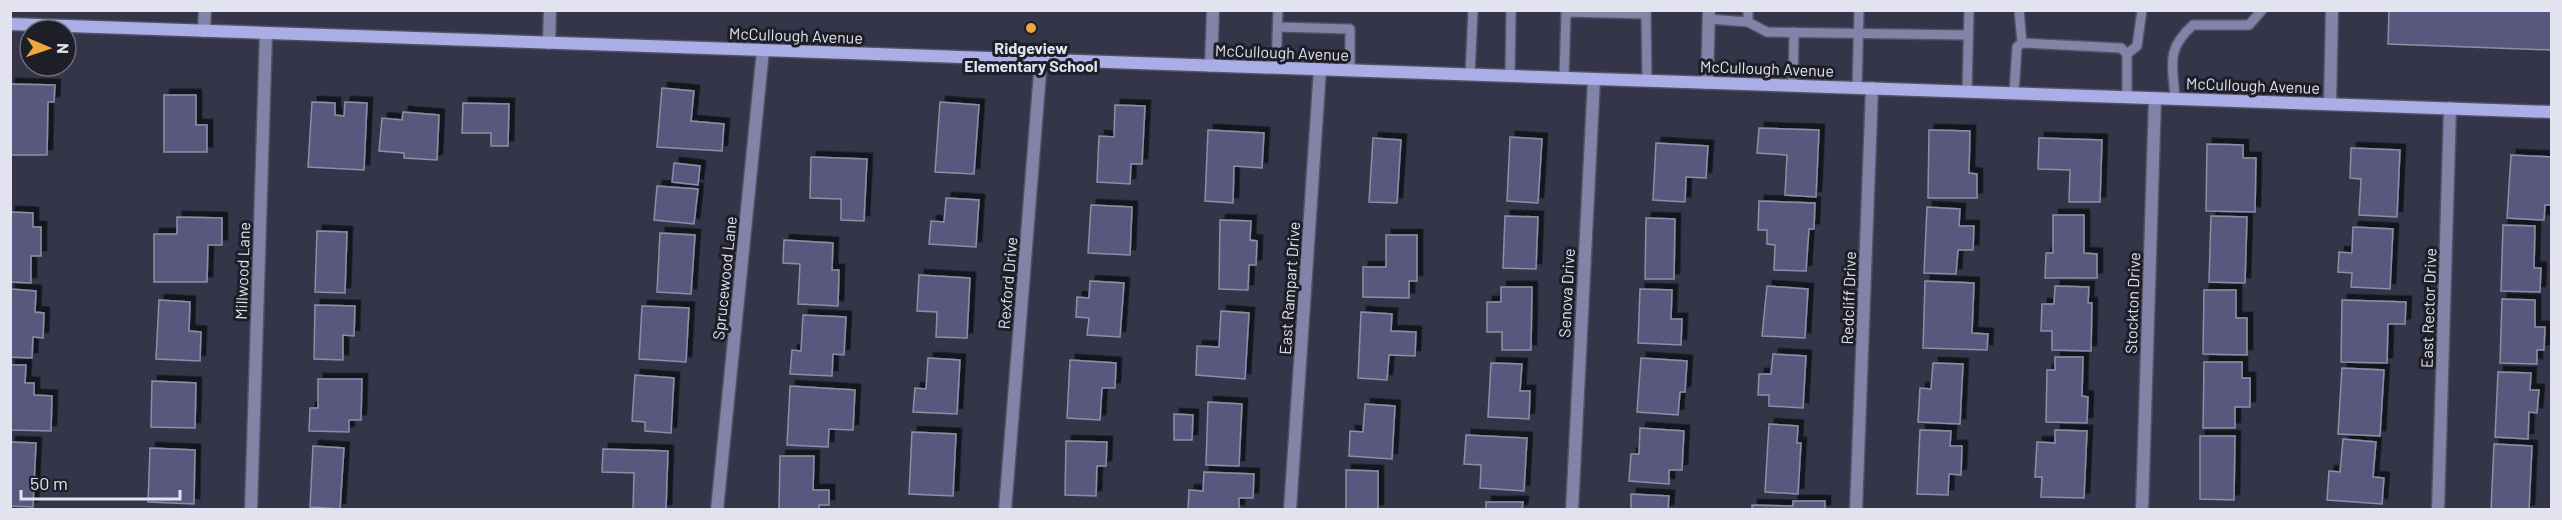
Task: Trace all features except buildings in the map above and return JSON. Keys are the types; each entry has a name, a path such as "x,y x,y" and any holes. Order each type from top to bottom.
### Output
{"main road":[{"name":"McCullough Avenue","path":"10,24 2552,112"}],"street":[{"path":"204,31 205,10"},
{"path":"549,43 550,10"},
{"path":"1211,66 1213,10"},
{"path":"2330,104 2332,10"},
{"path":"1707,83 1709,15"},
{"name":"Millwood Lane","path":"251,510 266,33"},
{"name":"Sprucewood Lane","path":"717,510 763,50"},
{"name":"Rexford Drive","path":"1005,510 1041,60"},
{"name":"East Rampart Drive","path":"1290,510 1320,69"},
{"name":"Senova Drive","path":"1572,510 1594,79"},
{"name":"Redcliff Drive","path":"1856,510 1872,88"},
{"name":"Stockton Drive","path":"2142,510 2155,98"},
{"name":"East Rector Drive","path":"2438,510 2450,108"}],"lane":[{"path":"1276,68 1278,10"},
{"path":"1470,75 1473,10"},
{"path":"1510,76 1511,10"},
{"path":"1748,10 1748,22"},
{"path":"1857,88 1859,10"},
{"path":"1967,92 1969,10"},
{"path":"2019,10 2022,43"},
{"path":"2127,54 2137,46 2142,10"},
{"path":"2175,99 2174,45 2185,33 2193,25 2249,26 2262,10"},
{"path":"1564,78 1566,12 1646,12 1647,81"},
{"path":"1709,15 1748,22 1767,32 1968,35"},
{"path":"1278,27 1350,29 1350,70"},
{"path":"1793,86 1794,32"},
{"path":"2014,93 2017,47 2022,43 2116,46 2127,54"},
{"path":"2127,54 2127,97"}],"place":[{"name":"Ridgeview Elementary School","path":"1031,28"}]}
